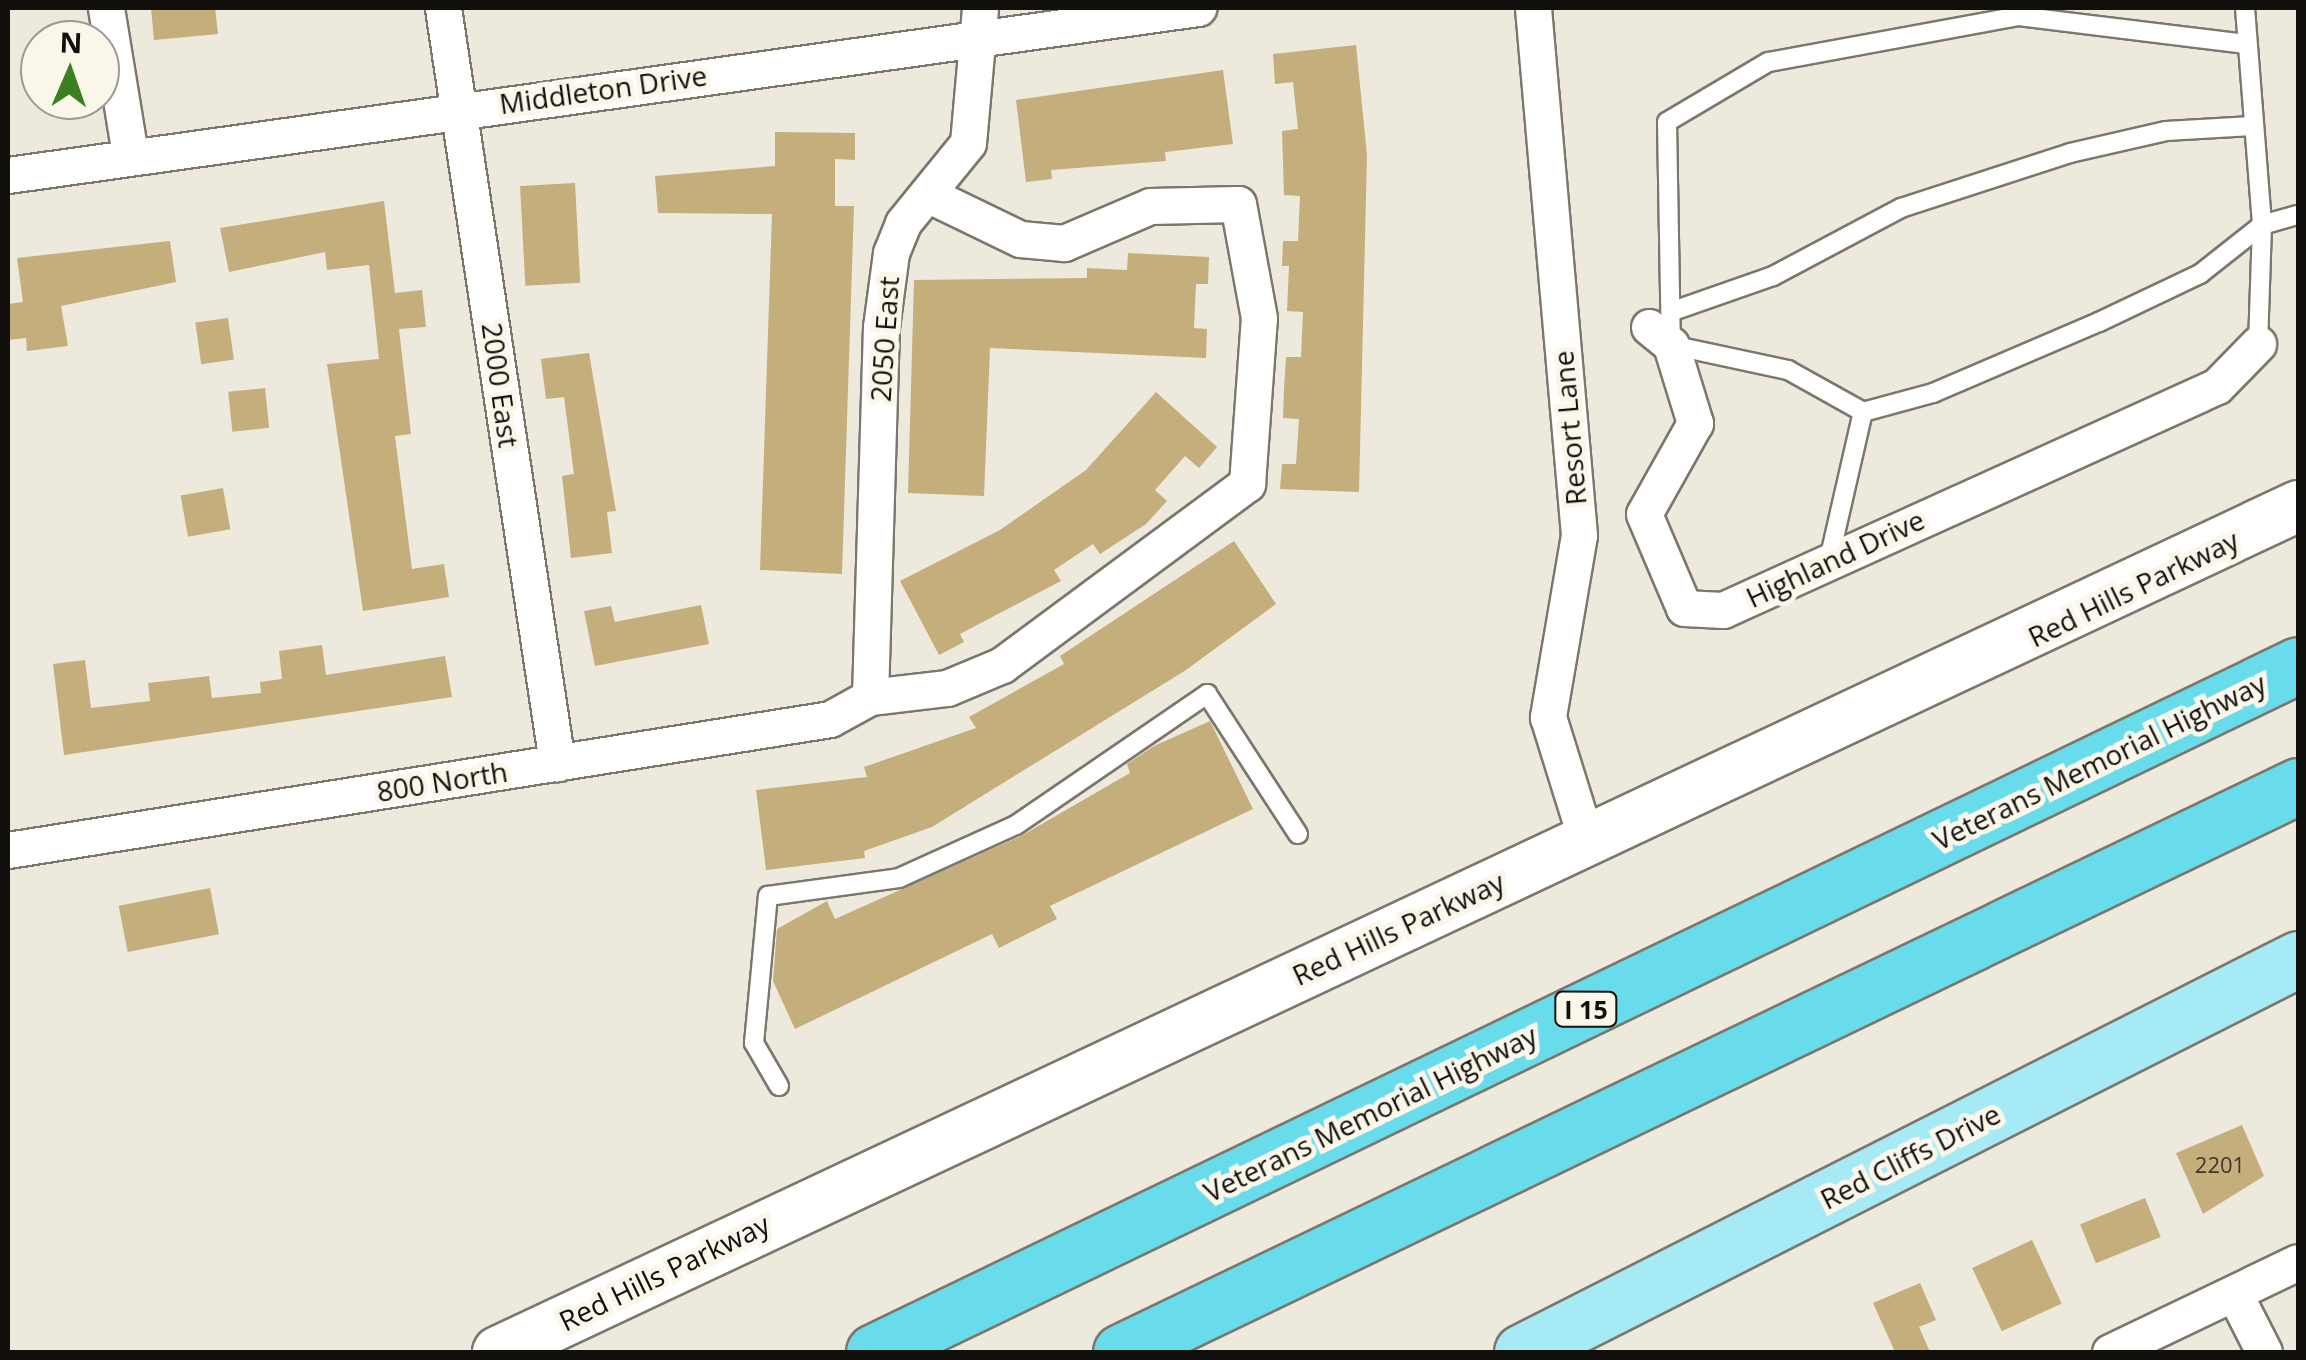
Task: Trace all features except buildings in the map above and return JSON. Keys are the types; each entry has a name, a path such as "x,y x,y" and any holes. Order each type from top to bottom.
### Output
{"highway":[{"name":"Veterans Memorial Highway","path":"874,1352 2298,665"},
{"path":"1120,1352 2298,786"}],"main road":[{"name":"Red Hills Parkway","path":"498,1352 2298,506"},
{"name":"Red Cliffs Drive","path":"1522,1352 2298,959"}],"street":[{"path":"106,8 130,155"},
{"name":"2000 East","path":"443,8 557,763"},
{"name":"Middleton Drive","path":"8,174 460,108 980,23 1198,8"},
{"name":"Resort Lane","path":"1533,8 1579,535 1548,718 1587,842"},
{"name":"2050 East","path":"870,697 882,328 891,252 968,143 980,23"},
{"path":"870,697 948,688 1002,665 1216,512 1247,484 1253,446 1259,318 1238,204 1150,206 1064,242 1020,238 928,195"},
{"name":"Highland Drive","path":"1664,328 1695,424 1644,514 1684,608 1722,610 2217,386 2258,344"},
{"name":"800 North","path":"8,850 830,720 870,697"},
{"path":"2110,1352 2298,1262"},
{"path":"2234,1293 2264,1352"}],"lane":[{"path":"2245,8 2262,225 2258,344"},
{"path":"1664,328 1667,122 1768,62 2019,16 2246,44"},
{"path":"1664,328 1938,196 2166,131 2252,126"},
{"path":"1664,328 1788,370 1863,412 1933,393 2099,322 2200,274 2262,225 2298,216"},
{"path":"1829,560 1863,412"},
{"path":"779,1086 754,1042 768,896 900,878 1016,825 1207,694 1298,834"}]}
